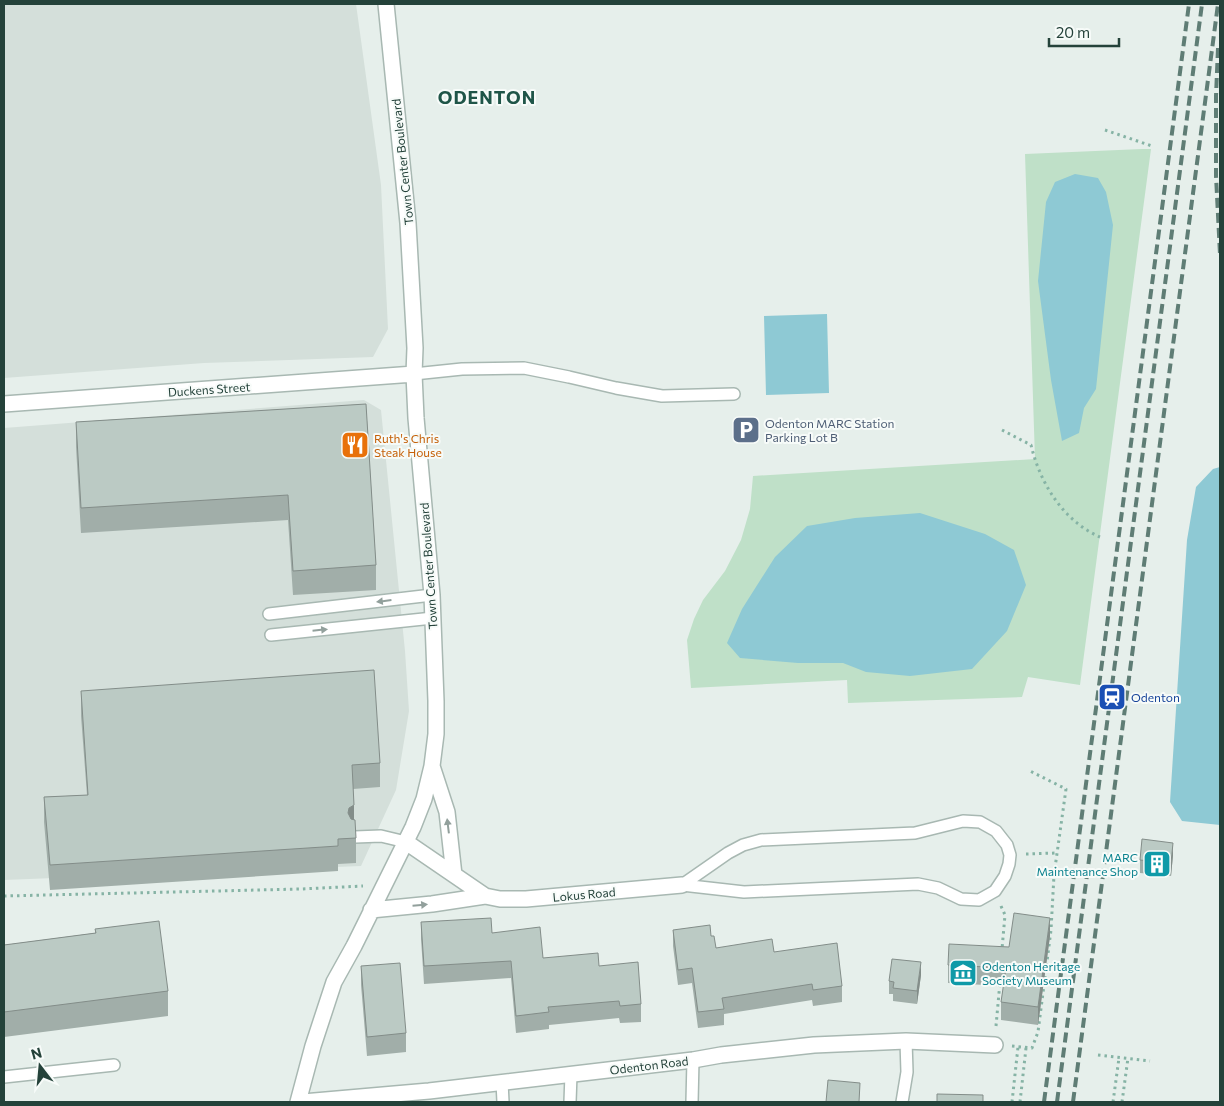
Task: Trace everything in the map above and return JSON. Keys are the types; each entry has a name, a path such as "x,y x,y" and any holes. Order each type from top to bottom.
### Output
{"street":[{"name":"Town Center Boulevard","path":"298,1102 313,1046 334,982 406,842 424,799 432,766 436,734 432,595 416,418 415,348 408,223 386,4"},
{"name":"Duckens Street","path":"4,404 414,374"},
{"path":"432,766 446,812 454,875"},
{"name":"Lokus Road","path":"406,842 485,896"},
{"name":"Lokus Road","path":"371,910 485,896 500,899 526,899 682,884"},
{"name":"Odenton Road","path":"303,1102 502,1082 814,1045 906,1041 995,1045"}],"lane":[{"path":"414,374 462,369 524,368 662,396 734,394"},
{"path":"269,614 432,595"},
{"path":"272,636 433,618"},
{"path":"963,821 980,822 996,831 1007,845 1010,855 1005,876 995,891 979,900 961,899 938,888 918,884 744,892 682,884 743,845 761,840 915,833 963,821"},
{"path":"355,837 380,836 406,842"},
{"path":"902,1102 907,1072 906,1041"},
{"path":"692,1102 693,1060"},
{"path":"4,1077 114,1065"},
{"path":"570,1102 571,1074"},
{"path":"502,1082 503,1102"}],"path":[{"path":"1105,130 1152,146"},
{"path":"1002,430 1032,445 1040,472 1056,502 1074,522 1087,532 1100,537"},
{"path":"1000,980 995,1045 1032,1048 1038,1032 1051,930 1054,875 1066,789 1028,770"},
{"path":"1010,855 1058,853"},
{"path":"4,896 363,886"},
{"path":"995,891 1005,915 1002,952"},
{"path":"1012,1102 1018,1047"},
{"path":"1020,1102 1026,1048"},
{"path":"1098,1055 1150,1061"},
{"path":"1113,1102 1119,1058"},
{"path":"1122,1102 1128,1058"}],"shaded area":[{"path":"4,4 356,4 381,185 388,329 373,357 204,363 4,378"},
{"path":"364,400 381,410 405,651 409,711 396,790 361,866 4,880 4,428"}],"green space":[{"path":"1151,149 1080,685 1028,677 1022,697 848,703 847,680 691,688 687,640 703,600 725,571 741,540 750,509 753,476 1035,459 1025,154"}],"water":[{"path":"1075,174 1098,178 1106,192 1113,225 1096,389 1084,408 1079,433 1062,441 1051,380 1038,281 1046,202 1055,182"},
{"path":"827,314 829,393 766,395 764,316"},
{"path":"1220,467 1220,825 1182,821 1170,802 1187,540 1196,487 1213,469"},
{"path":"920,513 985,534 1014,550 1026,585 1007,631 972,669 910,676 866,672 843,663 798,663 740,658 727,643 742,609 775,557 807,526 855,518"}],"building":[{"path":"366,404 376,565 293,571 288,495 81,508 76,422"},
{"path":"374,670 380,763 352,765 354,805 349,808 348,813 351,819 355,820 356,838 338,839 338,846 50,865 44,797 88,795 81,691"},
{"path":"1142,839 1173,843 1171,863 1140,860"},
{"path":"1014,913 1050,918 1038,1007 1001,1002 1006,968 948,965 949,944 1009,947"},
{"path":"491,918 492,933 540,927 543,958 598,953 599,966 638,962 641,1004 620,1006 619,1001 548,1007 549,1012 516,1016 511,961 424,966 421,922"},
{"path":"159,921 168,991 4,1012 4,945 96,933 95,929"},
{"path":"710,925 711,936 714,936 716,948 772,939 774,952 837,943 842,986 813,990 812,984 722,998 724,1009 698,1012 692,968 678,970 673,930"},
{"path":"892,959 921,962 917,991 893,988 894,982 889,981"},
{"path":"400,963 406,1033 367,1037 361,966"},
{"path":"828,1080 860,1083 859,1102 826,1102"},
{"path":"937,1094 983,1095 983,1102 937,1102"}],"railway":[{"path":"1044,1102 1189,4"},
{"path":"1057,1102 1202,4"},
{"path":"1073,1102 1218,4"},
{"path":"1218,48 1216,176 1220,254"}],"place":[{"name":"Odenton MARC Station Parking Lot B","path":"746,430"},
{"name":"Ruth's Chris Steak House","path":"355,445"},
{"name":"Odenton","path":"1112,697"},
{"name":"MARC Maintenance Shop","path":"1157,864"},
{"name":"Odenton Heritage Society Museum","path":"963,973"}],"district":[{"name":"ODENTON","path":"487,97"}]}
